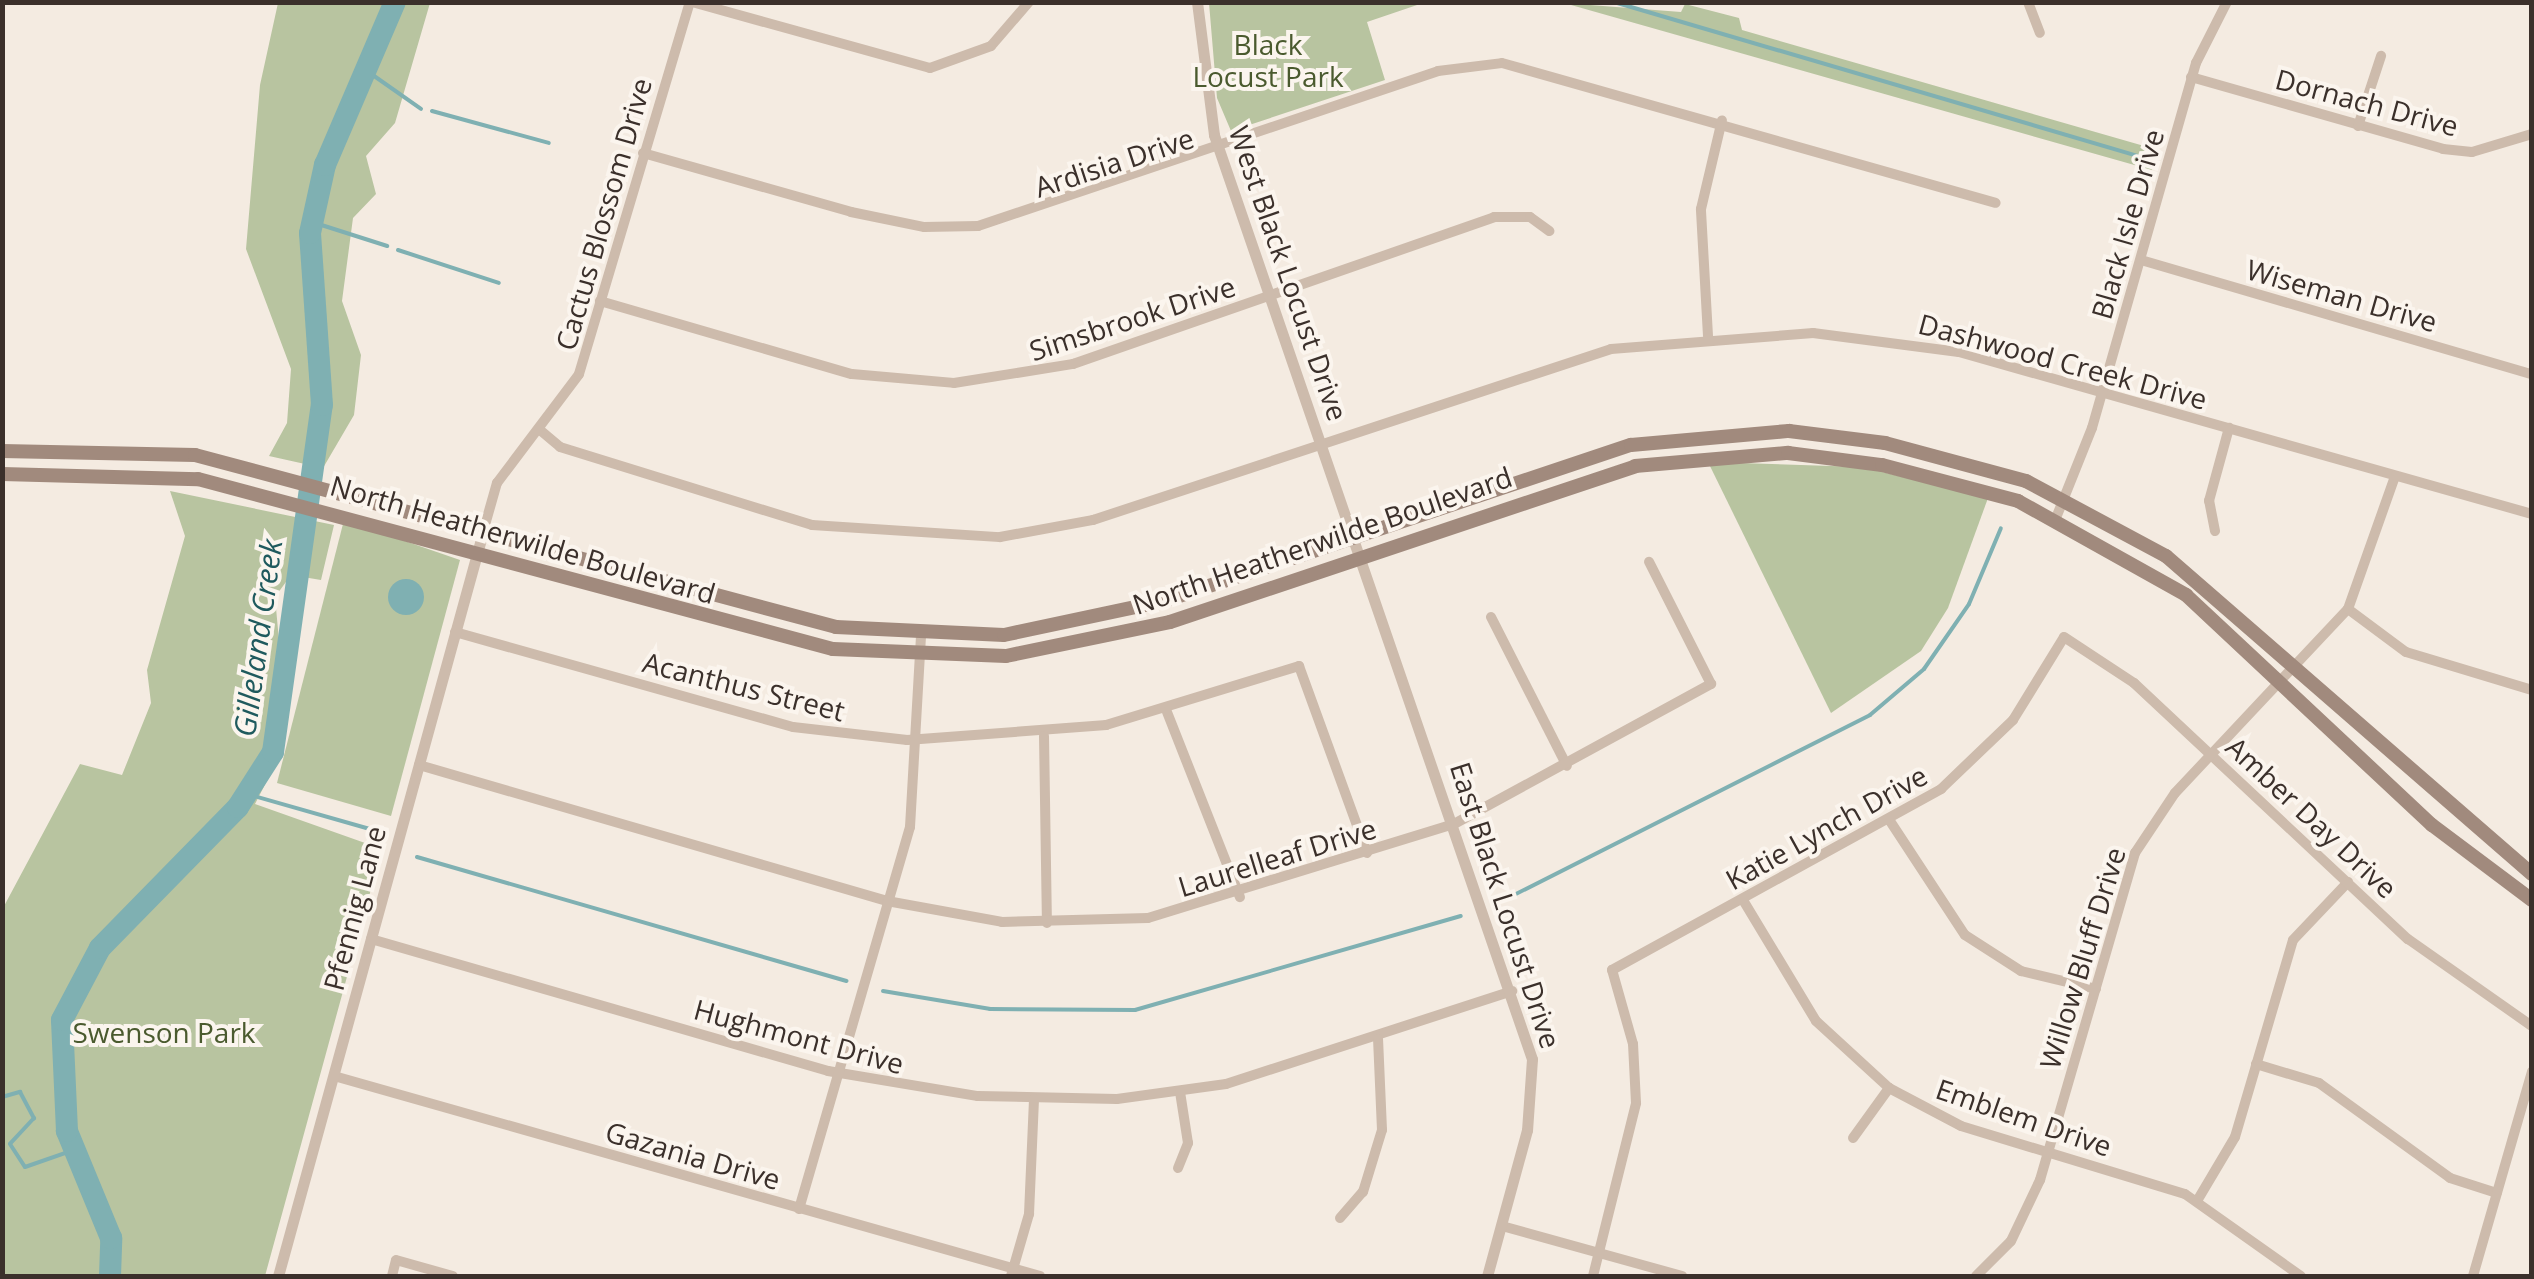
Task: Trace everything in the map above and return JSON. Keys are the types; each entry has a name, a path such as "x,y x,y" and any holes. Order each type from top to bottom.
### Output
{"main road":[{"name":"North Heatherwilde Boulevard","path":"2,451 114,448 258,468 371,496 750,608 921,634 1061,628 1354,536 1586,456 1712,434 1885,443 1991,467 2066,499 2166,556 2294,664 2446,808 2532,874"},
{"path":"96,472 114,448"},
{"name":"North Heatherwilde Boulevard","path":"2,474 96,472 260,491 745,629 920,656 1065,649 1591,477 1713,455 1882,464 1984,488 2056,518 2186,595 2432,824 2532,900"}],"street":[{"path":"691,2 930,68 991,46 1029,2"},
{"name":"Cactus Blossom Drive","path":"483,532 498,483 579,374 691,2"},
{"name":"West Black Locust Drive","path":"1197,2 1199,67 1219,150 1361,555"},
{"path":"2028,2 2040,33"},
{"name":"Black Isle Drive","path":"2056,518 2102,391 2192,77 2227,2"},
{"path":"2358,126 2381,56"},
{"name":"Ardisia Drive","path":"643,153 850,212 950,228 1018,217 1473,64 1536,68 1996,203"},
{"name":"Dornach Drive","path":"2192,77 2358,126 2472,152 2532,134"},
{"path":"1708,336 1701,209 1722,120"},
{"name":"Simsbrook Drive","path":"600,301 852,374 954,384 1073,364 1494,217 1530,216 1549,230"},
{"name":"Wiseman Drive","path":"2141,260 2532,374"},
{"name":"Dashwood Creek Drive","path":"540,430 560,446 812,525 938,537 1093,520 1550,365 1708,336 1891,340 2102,391 2532,514"},
{"path":"2215,531 2209,501 2229,428"},
{"name":"Willow Bluff Drive","path":"1976,1276 2028,1212 2049,1152 2134,853 2212,753 2348,609 2395,476"},
{"name":"Pfennig Lane","path":"278,1276 483,532"},
{"name":"East Black Locust Drive","path":"1361,555 1512,991 1533,1094 1487,1276"},
{"name":"Laurelleaf Drive","path":"419,764 887,901 1048,923 1148,918 1240,897 1454,824 1712,684 1649,562"},
{"path":"2348,609 2406,652 2532,690"},
{"path":"1492,618 1567,766"},
{"name":"Acanthus Street","path":"455,632 793,727 917,741 1044,736 1166,712 1299,666 1366,854"},
{"path":"799,1210 910,827 921,634"},
{"name":"Amber Day Drive","path":"2064,637 2134,683 2457,979 2532,1026"},
{"name":"Katie Lynch Drive","path":"1600,1252 1636,1090 1612,970 1890,820 1990,746 2064,637"},
{"path":"1166,712 1240,897"},
{"path":"1044,736 1048,923"},
{"path":"1890,820 1965,935 2021,970 2096,989"},
{"path":"2197,1201 2235,1137 2293,940 2348,882"},
{"name":"Emblem Drive","path":"1744,900 1816,1021 1889,1088 1961,1126 2197,1201 2300,1276"},
{"name":"Hughmont Drive","path":"371,939 837,1074 1034,1099 1180,1092 1378,1039 1512,991"},
{"path":"1340,1218 1362,1192 1382,1130 1378,1039"},
{"path":"2256,1064 2318,1083 2450,1178 2497,1193"},
{"path":"2473,1276 2532,1071"},
{"name":"Gazania Drive","path":"334,1076 1012,1272 1040,1276"},
{"path":"1853,1138 1889,1088"},
{"path":"1178,1168 1188,1143 1180,1092"},
{"path":"1012,1272 1031,1197 1034,1099"},
{"path":"1502,1226 1682,1276"},
{"path":"1593,1276 1600,1252"},
{"path":"392,1276 396,1260 454,1276"}],"green space":[{"name":"Black Locust Park","path":"1209,2 1423,3 1367,22 1385,80 1231,131 1217,98"},
{"path":"278,3 430,3 395,123 366,156 376,194 353,218 342,301 361,355 354,415 323,468 269,456 287,423 291,369 246,249 260,85"},
{"path":"1564,3 1681,12 1685,4 1739,18 1742,30 2158,150 2152,170"},
{"path":"1708,462 1862,467 1988,498 1948,608 1921,651 1831,713"},
{"name":"Swenson Park","path":"170,491 334,525 321,580 291,575 275,597 285,706 273,769 255,804 382,849 265,1276 3,1276 3,908 80,764 122,775 151,703 147,670 185,536"},
{"path":"344,520 460,560 391,816 277,783"}],"water":[{"path":"406,579 419,584 424,597 419,610 406,615 393,610 388,597 393,584"}],"waterway":[{"name":"Gilleland Creek","path":"110,1276 111,1238 67,1131 62,1020 100,948 238,807 273,752 322,405 310,233 325,165 395,2"},
{"path":"1614,2 2148,159"},
{"path":"367,71 421,109"},
{"path":"432,111 549,143"},
{"path":"312,222 387,246"},
{"path":"398,250 499,283"},
{"path":"1502,901 1870,715 1924,669 1969,604 2001,528"},
{"path":"247,794 377,831"},
{"path":"417,857 846,981"},
{"path":"883,991 990,1009 1135,1010 1461,916"},
{"path":"2,1097 20,1092 34,1118 10,1144 25,1167 74,1150"}]}
